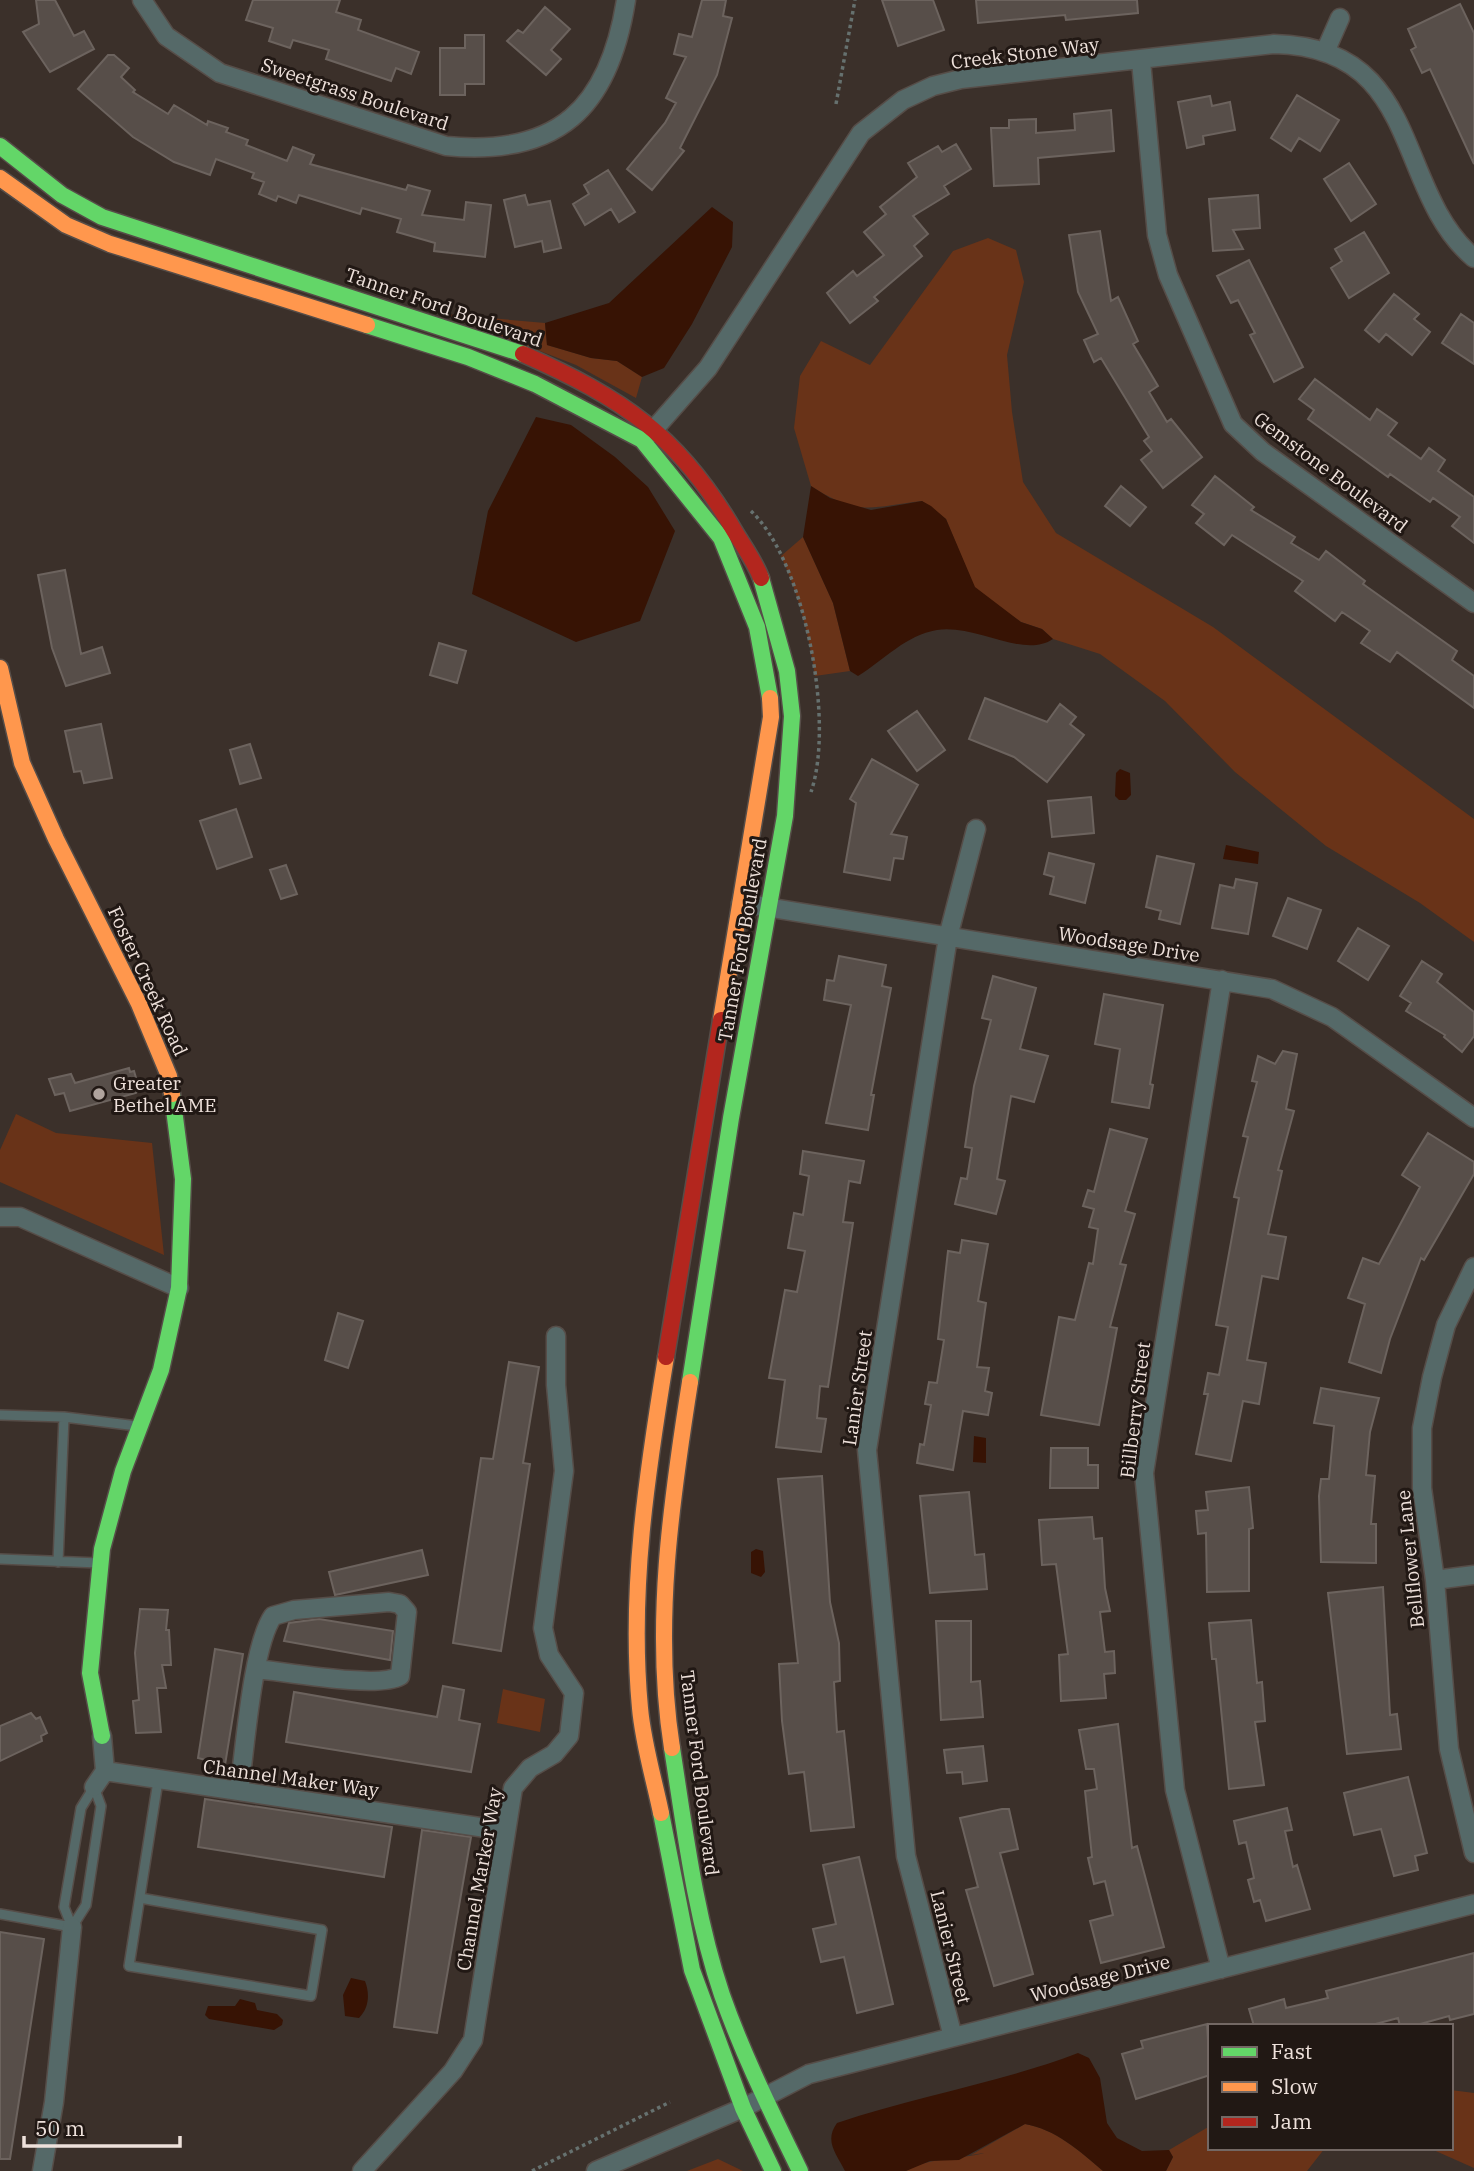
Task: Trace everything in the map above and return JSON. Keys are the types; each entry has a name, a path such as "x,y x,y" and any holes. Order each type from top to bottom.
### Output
{"street":[{"name":"Sweetgrass Boulevard","path":"142,0 166,36 220,73 446,146 483,149 517,145 546,135 581,111 606,76 621,37 626,0"},
{"path":"1325,52 1339,18"},
{"name":"Creek Stone Way","path":"649,435 708,368 842,159 862,133 903,100 933,86 961,79 1141,61 1274,44 1301,45 1325,52 1350,65 1386,100 1440,215 1464,250 1474,258"},
{"name":"Gemstone Boulevard","path":"1141,61 1157,235 1168,275 1233,424 1263,452 1474,603"},
{"path":"0,146 14,159 0,178"},
{"name":"Tanner Ford Boulevard","path":"14,159 62,195 102,217 513,349 572,376 649,435 723,511 760,576 787,671 792,716 785,816 731,1118 671,1503 664,1661 669,1730 696,1899 722,1994 764,2097 800,2171"},
{"name":"Tanner Ford Boulevard","path":"0,178 66,225 110,244 468,357 649,435 721,538 739,576 757,626 768,678 771,717 655,1423 641,1525 637,1613 640,1710 692,1970 743,2108 773,2171"},
{"name":"Foster Creek Road","path":"0,668 22,763 56,839 139,1004 169,1076 183,1179 179,1288 161,1370 123,1471 101,1564 90,1674 102,1736"},
{"name":"Lanier Street","path":"953,2037 906,1856 867,1450 948,937 975,829"},
{"name":"Woodsage Drive","path":"741,903 1272,989 1311,1006 1474,1118"},
{"name":"Billberry Street","path":"1221,1969 1175,1790 1144,1473 1222,980"},
{"path":"0,1217 20,1217 179,1288"},
{"name":"Bellflower Lane","path":"1474,1268 1446,1325 1422,1429 1422,1488 1435,1580 1449,1749 1474,1853"},
{"name":"Channel Marker Way","path":"362,2171 453,2071 473,2040 513,1788 530,1768 554,1754 569,1736 574,1693 549,1655 543,1628 564,1471 556,1385 556,1336"},
{"path":"1435,1580 1474,1576"},
{"path":"239,1791 257,1669 264,1629 273,1616 294,1610 389,1602 400,1604 408,1612 400,1676 392,1681 257,1669"},
{"path":"94,1787 105,1771 102,1736"},
{"name":"Channel Maker Way","path":"105,1771 506,1831"},
{"name":"Woodsage Drive","path":"596,2171 743,2108 809,2074 1474,1904"},
{"path":"43,2171 54,2102 72,1927"}],"lane":[{"path":"0,1415 64,1417 140,1426"},
{"path":"58,1562 64,1417"},
{"path":"0,1559 101,1564"},
{"path":"140,1898 322,1930 311,1996 129,1966 158,1781"},
{"path":"72,1927 64,1907 81,1808 94,1787"},
{"path":"72,1927 86,1905 101,1806 94,1787"},
{"path":"0,1914 72,1927"}],"path":[{"path":"836,104 855,0"},
{"path":"532,2171 670,2102"}],"shaded area":[{"path":"712,207 733,222 732,247 692,324 664,368 642,377 617,361 591,358 547,345 545,323 609,303"},
{"path":"988,238 1016,250 1024,282 1007,355 1012,412 1023,482 1056,533 1213,627 1474,819 1474,942 1420,903 1326,846 1235,772 1165,701 1100,654 1053,639 1042,629 1021,622 984,597 974,587 946,519 922,501 877,507 854,506 827,496 811,486 794,428 800,376 821,341 870,365 953,251"},
{"path":"445,314 545,323 547,345 591,358 617,361 642,377 636,398 576,365"},
{"path":"536,417 571,425 615,457 648,487 675,531 640,621 576,642 472,594 488,511"},
{"path":"811,486 830,498 871,510 922,501 931,506 946,519 975,587 1021,622 1042,629 1053,639 1028,645 952,629 937,630 915,637 858,676 850,671 833,603 803,537"},
{"path":"803,537 833,603 850,671 815,676 803,615 781,556"},
{"path":"1120,769 1130,773 1131,795 1126,800 1119,800 1115,796 1116,773"},
{"path":"1226,845 1259,852 1258,864 1223,859"},
{"path":"16,1114 56,1133 152,1143 164,1255 0,1182 0,1150"},
{"path":"974,1436 986,1438 986,1463 973,1462"},
{"path":"756,1549 763,1551 765,1572 761,1577 751,1573 751,1552"},
{"path":"503,1689 545,1699 540,1732 497,1723"},
{"path":"351,1978 365,1981 368,1991 367,2005 359,2018 345,2016 343,1995"},
{"path":"240,1999 255,2003 257,2010 277,2014 283,2020 282,2025 274,2030 209,2019 205,2015 208,2006 235,2006"},
{"path":"1078,2053 1089,2058 1100,2078 1107,2123 1117,2138 1142,2151 1169,2150 1173,2157 1166,2171 1103,2171 1057,2136 1025,2124 959,2160 930,2161 906,2171 845,2171 833,2147 833,2129 837,2123 1019,2073"},
{"path":"1453,2090 1474,2093 1474,2168 1434,2150 1453,2150"},
{"path":"1025,2124 1057,2136 1103,2171 906,2171 934,2161 984,2153 971,2155"},
{"path":"1208,2127 1208,2150 1323,2150 1307,2171 1166,2171 1173,2157 1169,2150"},
{"path":"718,2159 743,2171 687,2171"}],"building":[{"path":"36,0 55,0 74,36 84,31 94,49 50,72 23,32 39,24"},
{"path":"253,0 340,0 336,12 361,20 358,30 419,52 411,74 396,68 391,81 326,59 329,50 293,40 290,48 269,41 273,28 246,20"},
{"path":"702,0 726,0 723,16 732,18 717,75 680,148 684,151 652,190 627,169 665,123 676,103 666,98 686,57 674,54 679,34 692,37"},
{"path":"882,0 933,0 944,30 898,46"},
{"path":"976,0 1137,0 1138,13 1066,20 1065,15 978,23"},
{"path":"1460,4 1474,33 1474,164 1430,69 1422,73 1411,50 1416,47 1408,29"},
{"path":"545,7 570,29 551,50 561,59 546,75 507,41 518,30 523,33"},
{"path":"465,35 484,35 484,84 465,84 465,95 440,95 440,48 465,48"},
{"path":"108,55 114,55 129,68 121,77 135,90 133,92 168,114 174,105 207,125 208,121 228,128 226,132 248,140 246,145 287,161 293,147 314,155 310,164 406,190 408,185 430,191 422,215 464,220 466,202 491,205 485,257 434,251 435,243 397,232 401,219 362,208 360,214 299,195 296,203 278,196 276,201 259,194 264,182 252,178 254,173 216,159 210,175 174,162 133,137 78,89"},
{"path":"1297,95 1339,120 1320,151 1299,138 1291,151 1271,138"},
{"path":"1210,96 1212,106 1230,102 1235,130 1203,136 1204,144 1187,148 1178,102"},
{"path":"1111,110 1114,151 1038,158 1039,184 994,186 991,128 1009,128 1009,120 1036,119 1036,133 1075,130 1074,114"},
{"path":"956,144 971,169 944,186 949,194 913,216 928,234 914,246 922,256 874,297 878,301 850,323 827,293 853,271 857,276 884,255 864,232 886,214 880,207 917,177 908,163 938,146 942,152"},
{"path":"1349,163 1376,204 1351,221 1324,179"},
{"path":"608,170 635,212 619,222 611,209 585,225 573,204 589,194 584,185"},
{"path":"525,195 528,205 550,201 561,248 544,252 542,241 515,247 504,200"},
{"path":"1258,195 1260,228 1233,230 1243,249 1213,251 1209,199"},
{"path":"1100,231 1111,301 1118,297 1138,341 1133,344 1158,386 1149,392 1167,422 1171,419 1202,457 1163,488 1141,460 1152,451 1144,441 1149,437 1101,358 1094,362 1084,340 1098,334 1078,292 1069,235"},
{"path":"1364,232 1389,273 1349,298 1331,268 1342,261 1335,249"},
{"path":"1249,260 1303,367 1274,382 1250,335 1255,333 1238,300 1231,303 1217,276"},
{"path":"1394,294 1419,314 1414,319 1430,332 1412,355 1386,334 1379,342 1365,330"},
{"path":"1461,314 1474,323 1474,364 1442,343"},
{"path":"1315,379 1370,420 1377,409 1397,423 1388,435 1421,459 1429,448 1445,460 1438,471 1474,497 1474,543 1452,526 1460,517 1433,498 1430,502 1390,474 1388,477 1308,419 1314,410 1299,399"},
{"path":"1215,476 1254,507 1251,510 1295,537 1291,543 1319,560 1326,551 1365,581 1363,584 1457,651 1452,660 1474,676 1474,708 1397,652 1390,662 1361,643 1370,631 1342,612 1335,621 1295,591 1303,581 1232,535 1224,545 1196,523 1204,514 1192,505"},
{"path":"1121,486 1146,507 1130,526 1105,506"},
{"path":"65,570 81,654 102,647 110,673 66,686 52,648 38,575"},
{"path":"439,643 466,651 457,683 430,675"},
{"path":"985,698 1047,722 1060,704 1076,717 1070,724 1084,735 1047,782 1014,757 969,739"},
{"path":"917,711 945,750 917,771 888,731"},
{"path":"101,724 112,778 84,783 81,771 74,772 65,731"},
{"path":"250,744 261,778 240,784 230,750"},
{"path":"872,759 918,785 891,834 907,837 903,859 894,858 890,880 844,872 856,803 850,799"},
{"path":"1091,797 1094,833 1052,837 1048,801"},
{"path":"236,809 252,857 217,869 200,821"},
{"path":"1049,853 1094,864 1085,903 1050,894 1054,877 1044,874"},
{"path":"1157,856 1194,864 1180,924 1159,919 1161,911 1146,907"},
{"path":"286,865 297,894 281,899 270,870"},
{"path":"1236,879 1257,883 1248,934 1212,928 1220,885 1234,888"},
{"path":"1288,898 1321,910 1307,949 1273,936"},
{"path":"1358,928 1389,946 1368,980 1338,961"},
{"path":"839,956 886,965 882,986 891,988 871,1095 874,1095 868,1130 826,1123 851,1005 824,1000 827,980 834,981"},
{"path":"1422,961 1442,974 1437,982 1474,1012 1474,1036 1462,1052 1444,1037 1445,1035 1406,1011 1411,1003 1400,996"},
{"path":"993,976 1036,988 1020,1049 1048,1056 1034,1102 1011,1096 997,1179 1005,1181 996,1214 955,1204 961,1178 967,1179 972,1148 965,1147 974,1086 991,1020 982,1018"},
{"path":"1104,994 1163,1005 1150,1084 1153,1085 1149,1108 1112,1102 1120,1049 1095,1044"},
{"path":"1283,1051 1297,1054 1286,1109 1294,1111 1278,1170 1282,1171 1268,1234 1286,1237 1278,1279 1262,1276 1247,1360 1266,1363 1259,1404 1243,1401 1231,1461 1196,1454 1208,1394 1204,1394 1208,1373 1219,1375 1228,1327 1216,1325 1239,1198 1234,1197 1248,1137 1243,1136 1257,1082 1252,1081 1258,1056 1275,1064"},
{"name":"Greater Bethel AME","path":"129,1068 130,1072 134,1071 139,1088 136,1093 70,1111 64,1093 55,1095 49,1079 71,1074 75,1083"},
{"path":"1110,1129 1147,1139 1125,1211 1135,1214 1120,1264 1126,1265 1110,1327 1117,1328 1099,1425 1041,1415 1059,1317 1075,1320 1089,1263 1093,1264 1098,1229 1089,1227 1094,1209 1083,1206 1088,1190 1094,1192"},
{"path":"1428,1133 1474,1162 1474,1174 1424,1260 1421,1258 1390,1339 1381,1373 1349,1362 1365,1304 1348,1298 1363,1258 1379,1264 1420,1187 1402,1175"},
{"path":"803,1151 864,1161 860,1183 849,1181 843,1222 853,1223 828,1387 820,1386 817,1418 826,1419 821,1452 776,1447 785,1380 769,1378 785,1290 797,1292 805,1251 788,1248 794,1213 803,1215 809,1176 800,1174"},
{"path":"962,1240 988,1244 978,1301 986,1303 977,1367 989,1368 985,1391 992,1393 988,1415 963,1411 953,1470 917,1463 920,1444 924,1445 931,1405 925,1404 929,1382 937,1383 944,1340 938,1339 948,1251 960,1253"},
{"path":"338,1313 363,1321 348,1368 325,1360"},
{"path":"509,1362 539,1367 523,1463 530,1464 501,1651 453,1643 481,1458 493,1459"},
{"path":"1321,1388 1379,1398 1370,1432 1366,1475 1375,1476 1371,1524 1376,1524 1376,1563 1321,1562 1319,1496 1321,1479 1329,1479 1334,1426 1314,1423"},
{"path":"1051,1448 1088,1448 1088,1465 1098,1465 1098,1488 1050,1488"},
{"path":"822,1476 830,1602 839,1643 840,1681 834,1682 837,1732 844,1731 854,1827 811,1831 804,1772 789,1774 782,1721 779,1664 798,1663 778,1479"},
{"path":"1249,1487 1253,1528 1249,1529 1249,1591 1207,1592 1206,1533 1198,1534 1196,1511 1208,1510 1206,1492"},
{"path":"969,1492 975,1555 984,1554 987,1589 930,1593 920,1496"},
{"path":"1092,1517 1094,1539 1102,1538 1105,1588 1110,1611 1100,1612 1105,1652 1114,1651 1115,1673 1104,1674 1106,1698 1061,1701 1059,1655 1068,1654 1056,1564 1042,1565 1039,1520"},
{"path":"422,1550 428,1575 335,1595 329,1572"},
{"path":"1383,1587 1390,1715 1397,1714 1401,1749 1347,1754 1328,1593"},
{"path":"140,1609 168,1610 166,1630 169,1630 171,1665 162,1665 166,1688 157,1688 161,1732 136,1733 133,1701 139,1700 135,1653"},
{"path":"319,1619 393,1631 390,1660 284,1641 289,1623"},
{"path":"1251,1620 1257,1683 1262,1682 1265,1721 1255,1722 1264,1785 1229,1789 1216,1659 1212,1659 1209,1623"},
{"path":"936,1621 971,1621 971,1682 980,1681 983,1717 941,1720"},
{"path":"215,1649 243,1654 225,1765 198,1758"},
{"path":"443,1686 464,1690 459,1720 480,1724 471,1772 286,1742 294,1692 437,1717"},
{"path":"31,1713 36,1719 40,1717 47,1733 41,1736 42,1741 0,1761 0,1726"},
{"path":"1118,1724 1132,1848 1137,1846 1164,1947 1101,1963 1090,1921 1113,1915 1105,1881 1094,1884 1088,1858 1092,1857 1085,1791 1097,1789 1094,1769 1086,1769 1079,1730"},
{"path":"983,1746 987,1781 963,1784 962,1772 947,1773 944,1750"},
{"path":"1408,1777 1427,1853 1415,1856 1418,1870 1394,1876 1381,1829 1354,1835 1344,1793"},
{"path":"205,1799 392,1827 384,1877 198,1847"},
{"path":"1287,1808 1292,1830 1285,1831 1293,1867 1297,1865 1310,1909 1266,1921 1260,1900 1254,1902 1248,1880 1254,1878 1246,1842 1239,1844 1234,1821"},
{"path":"1009,1809 1018,1849 1000,1853 1033,1974 994,1986 966,1890 978,1887 960,1818"},
{"path":"422,1830 471,1837 437,2033 394,2027"},
{"path":"859,1857 893,2004 857,2013 844,1957 821,1962 813,1929 836,1924 823,1865"},
{"path":"0,1932 44,1939 10,2159 0,2159"},
{"path":"1474,1953 1474,2014 1450,2020 1449,2016 1420,2024 1400,2024 1398,2018 1376,2024 1253,2024 1249,2009 1284,1999 1286,2008 1328,1998 1326,1991"},
{"path":"1207,2024 1208,2076 1136,2099 1122,2054 1143,2048 1141,2041"}],"traffic: fast":[{"path":"0,146 62,195 102,217 523,354"},
{"path":"367,325 468,357 535,384 642,440 721,538 757,627 770,698"},
{"path":"690,1382 731,1118 785,816 792,716 787,671 761,578"},
{"path":"102,1736 90,1673 102,1549 123,1471 161,1370 179,1288 183,1179 172,1094"},
{"path":"672,1748 692,1873 722,1995 758,2084 800,2171"},
{"path":"661,1813 692,1970 743,2108 773,2171"}],"traffic: slow":[{"path":"0,178 66,225 110,244 367,325"},
{"path":"0,668 22,763 56,839 139,1004 169,1076 172,1094"},
{"path":"721,1020 771,717 770,698"},
{"path":"661,1813 641,1721 637,1620 642,1532 666,1357"},
{"path":"672,1748 664,1657 664,1611 671,1519 690,1382"}],"traffic: jam":[{"path":"523,354 619,404 669,445 714,498 761,578"},
{"path":"666,1357 721,1020"}],"place":[{"name":"Greater Bethel AME","path":"99,1094"}]}
